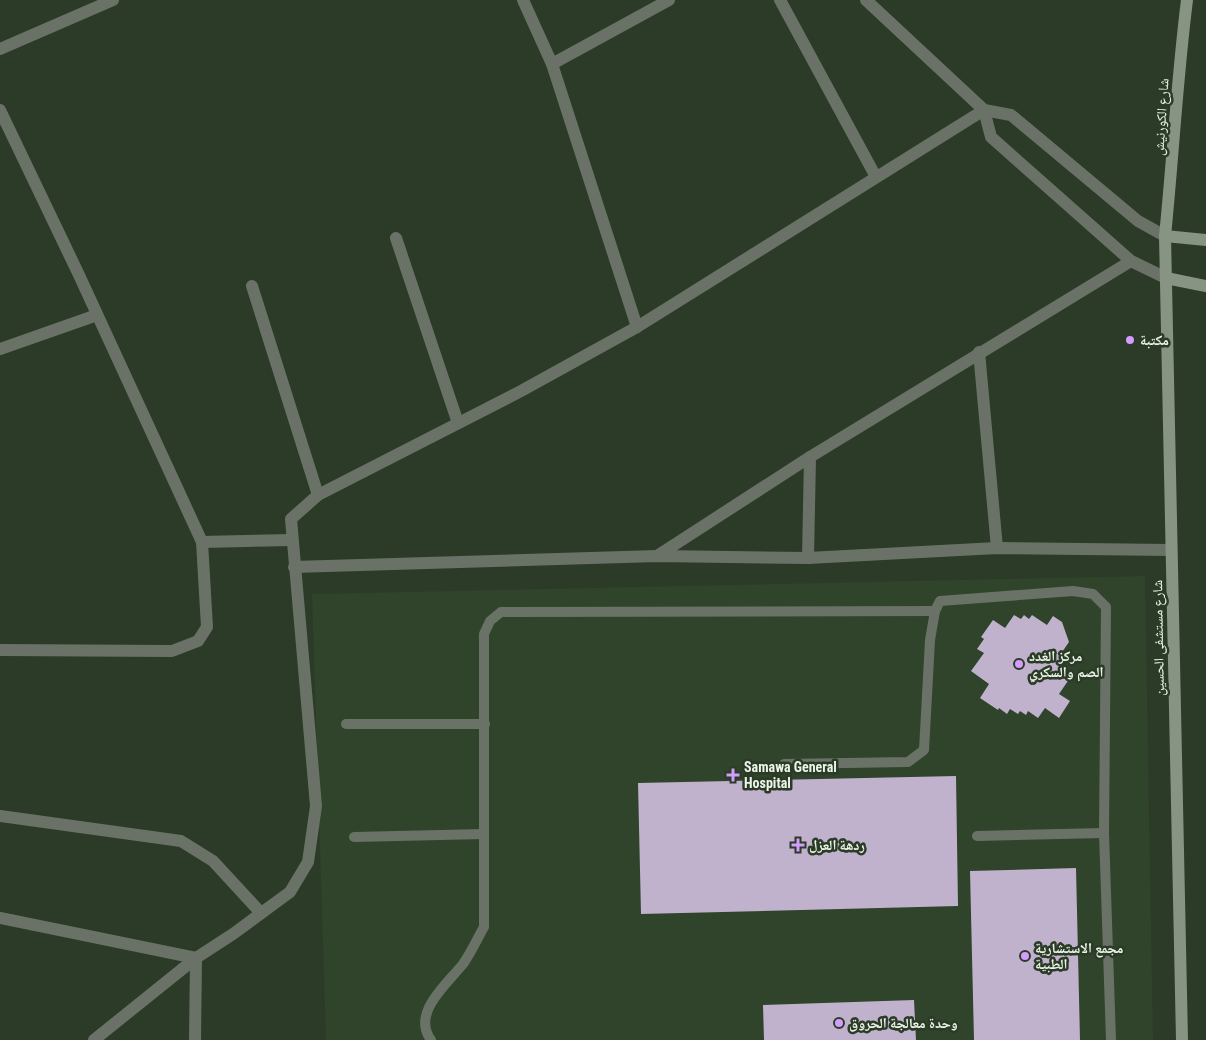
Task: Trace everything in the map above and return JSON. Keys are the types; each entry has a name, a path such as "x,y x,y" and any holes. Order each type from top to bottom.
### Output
{"street":[{"path":"0,49 113,0"},
{"path":"523,0 552,64 637,327"},
{"path":"552,64 669,0"},
{"path":"780,0 876,177"},
{"path":"866,0 984,110 991,137 1131,261 1166,278 1206,286"},
{"name":"شارع الكورنيش","path":"1166,236 1175,110 1187,0"},
{"path":"0,110 202,542 207,628 198,642 172,652 0,650"},
{"path":"94,1040 196,958 290,892 308,862 316,806 291,519 318,495 521,391 637,327 984,110 1011,115 1138,221 1166,236 1206,240"},
{"name":"شارع مستشفى الحسين","path":"1166,236 1182,1040"},
{"path":"396,238 458,423"},
{"path":"657,556 810,457 979,352 1131,261"},
{"path":"252,286 318,495"},
{"path":"0,349 97,315"},
{"path":"979,352 997,548"},
{"path":"808,558 810,457"},
{"path":"202,542 292,540"},
{"path":"294,567 657,556 808,558 997,548 1171,550"},
{"path":"0,816 181,841 213,861 261,913"},
{"path":"0,918 196,958"},
{"path":"196,958 196,1040"}],"lane":[{"path":"784,764 908,762 924,750 930,640 935,611 940,601 1073,591 1093,594 1106,607 1104,833 1111,1040"},
{"path":"431,1040 425,1032 426,1020 434,997 463,964 484,927 484,634 490,621 501,612 935,611"},
{"path":"346,724 485,724"},
{"path":"978,836 1104,833"},
{"path":"354,837 484,834"}],"shaded area":[{"name":"Samawa General Hospital","path":"1145,576 1153,1040 326,1040 312,594"}],"building":[{"name":"مركز الغدد الصم والسكري","path":"1014,615 1021,619 1024,615 1029,619 1032,615 1047,625 1053,616 1062,622 1069,642 1060,655 1064,668 1072,675 1059,694 1070,701 1059,718 1045,708 1038,718 1028,711 1026,715 1020,711 1018,714 1010,709 1007,714 980,698 989,684 971,671 984,653 977,649 984,639 981,637 993,620 1005,628"},
{"name":"ردهة العزل","path":"956,776 958,906 641,914 638,783"},
{"name":"مجمع الاستشارية الطبية","path":"1076,868 1080,1040 974,1040 970,871"},
{"name":"وحدة معالجة الحروق","path":"914,1000 916,1040 764,1040 763,1005"}],"place":[{"name":"مكتبة","path":"1130,340"},
{"name":"مركز الغدد الصم والسكري","path":"1019,664"},
{"name":"Samawa General Hospital","path":"733,775"},
{"name":"ردهة العزل","path":"798,845"},
{"name":"مجمع الاستشارية الطبية","path":"1025,956"},
{"name":"وحدة معالجة الحروق","path":"839,1023"}]}
